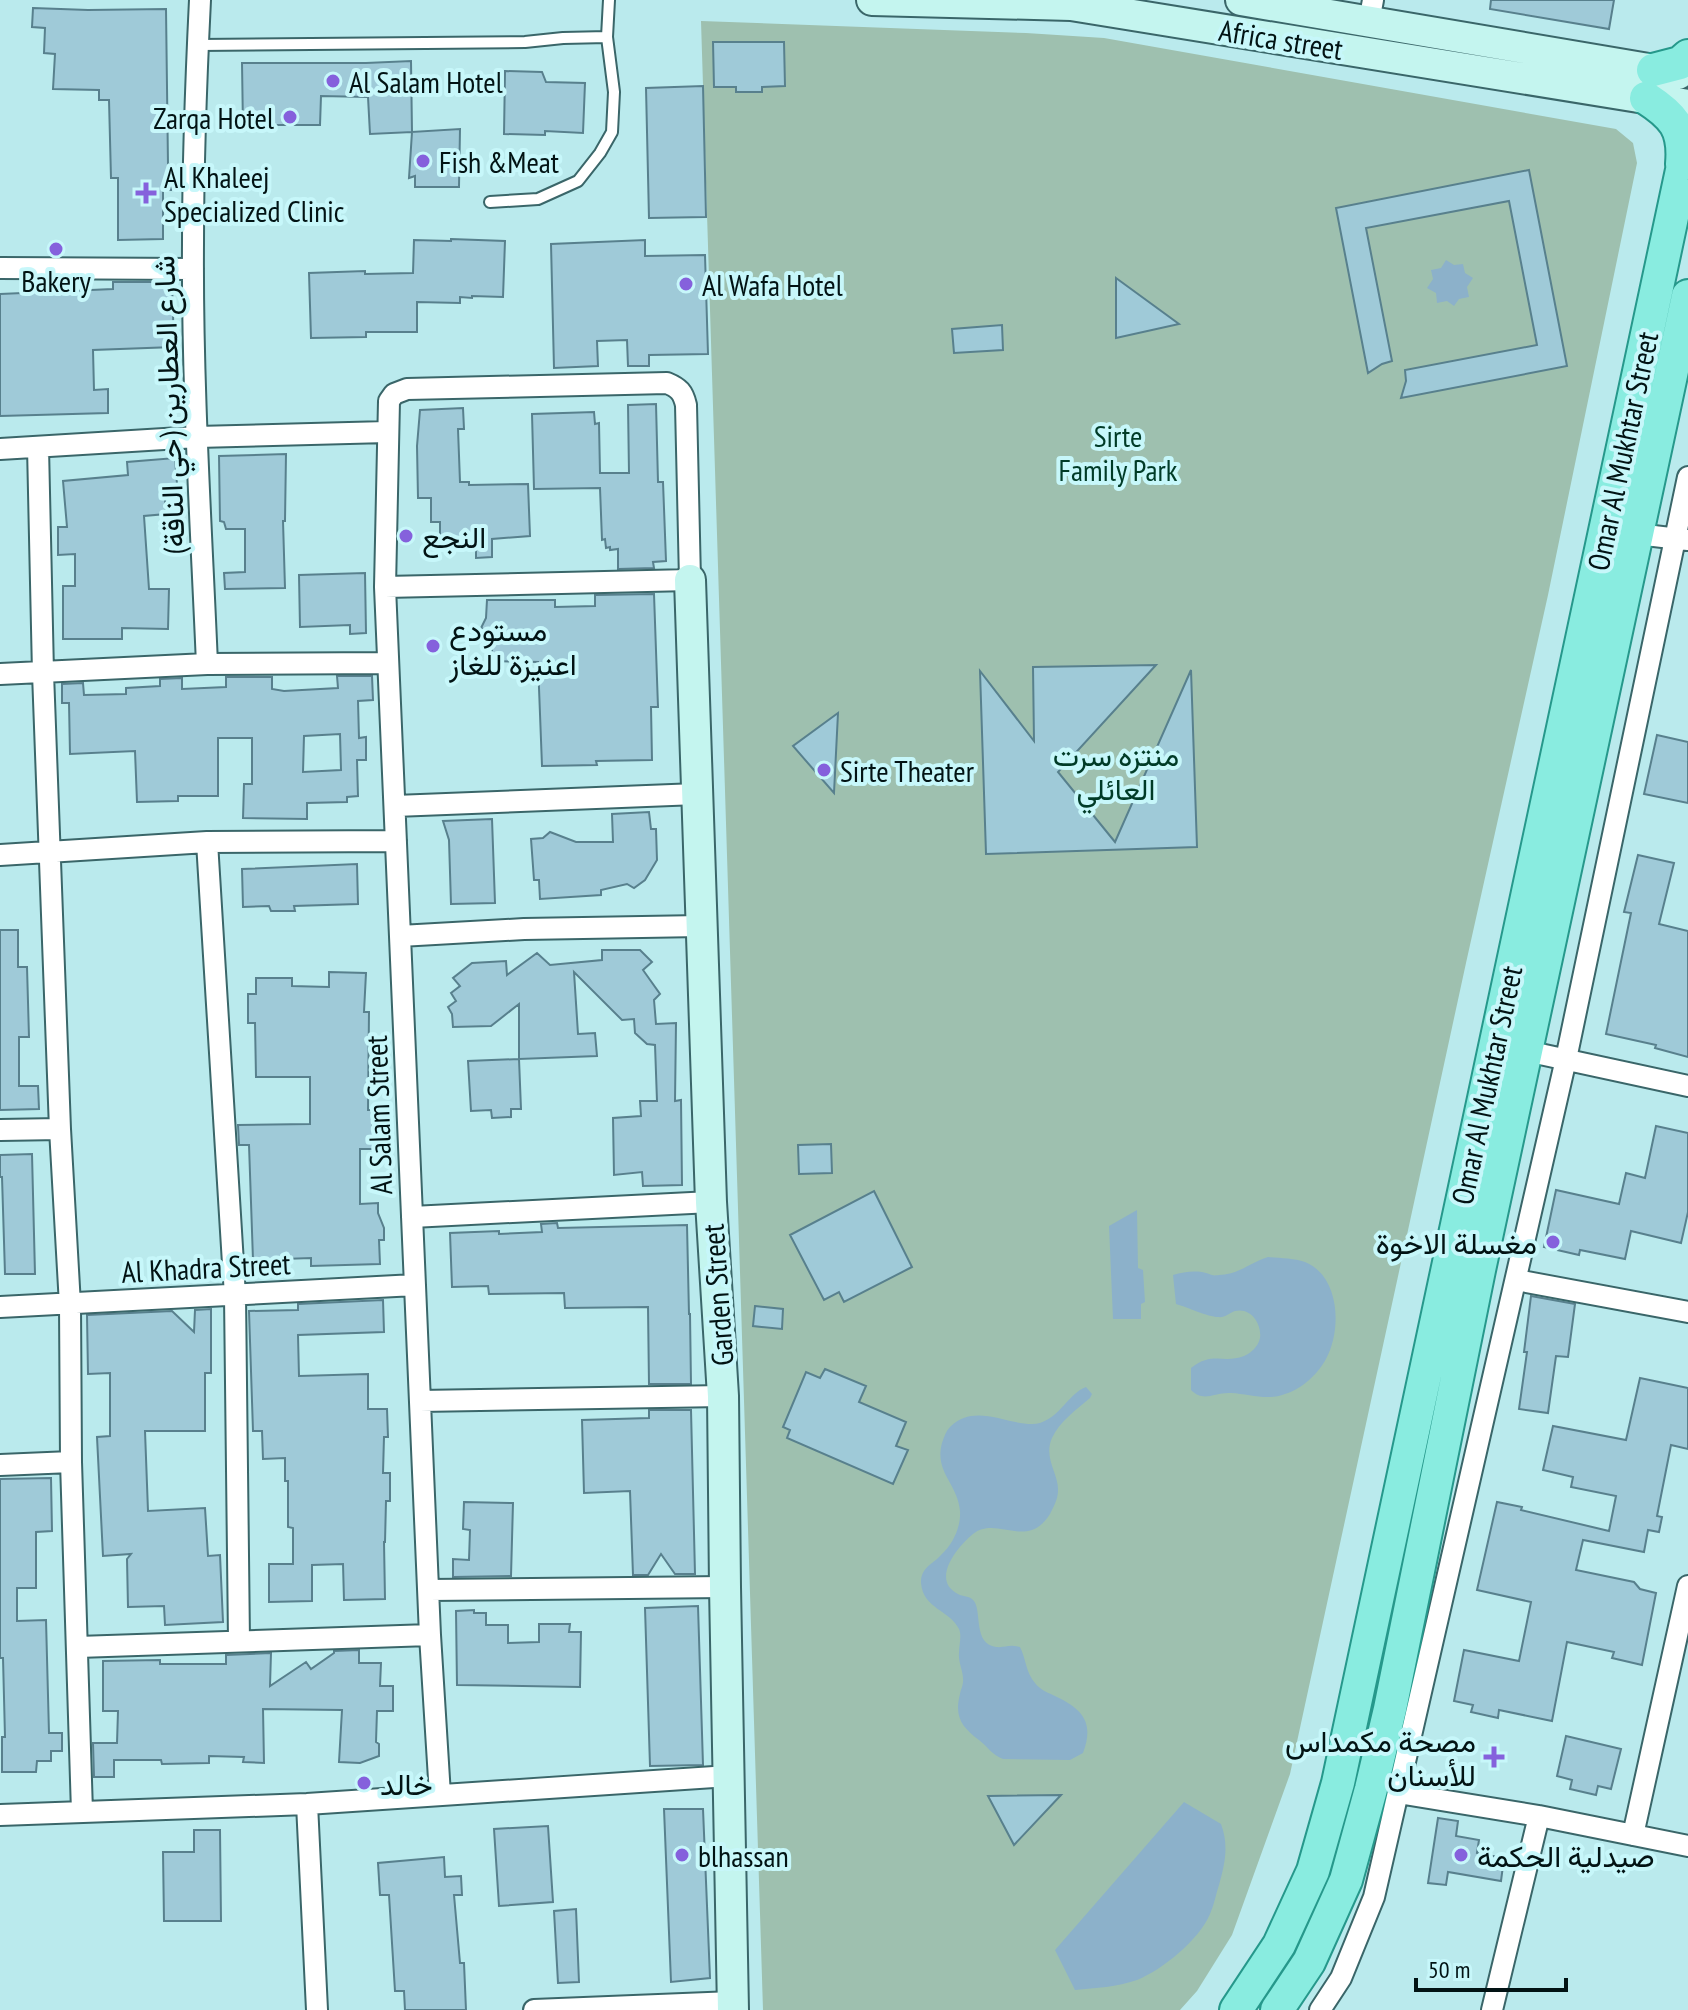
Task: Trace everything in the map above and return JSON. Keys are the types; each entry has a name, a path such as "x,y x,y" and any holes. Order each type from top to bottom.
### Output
{"main road":[{"path":"1680,179 1682,155 1675,120 1650,84 1688,56"},
{"name":"Omar Al Mukhtar Street","path":"1236,2010 1279,1945 1313,1871 1338,1783 1688,142"},
{"path":"1277,2010 1309,1962 1346,1880 1371,1789 1688,296"}],"street":[{"name":"شارع العطارين (حي الناقة)","path":"200,0 193,269 207,664"},
{"name":"Africa street","path":"872,0 1071,5 1650,84 1688,76"},
{"name":"Africa street","path":"1241,0 1371,11 1650,84 1688,105"},
{"path":"0,268 193,269"},
{"name":"Al Salam Street","path":"440,1795 430,1635 385,587 389,401 394,394 407,389 667,383 677,387 684,395 686,405 690,580"},
{"path":"0,449 197,437 387,432"},
{"path":"38,447 60,1129 70,1305 71,1462 82,1812"},
{"path":"1320,2010 1341,1978 1374,1897 1682,539 1688,477"},
{"path":"1637,534 1682,539"},
{"path":"385,587 690,580"},
{"name":"Garden Street","path":"690,580 711,1202 723,1396 733,2006"},
{"path":"0,674 207,664 388,663"},
{"path":"395,806 697,794"},
{"path":"0,855 207,842 396,841"},
{"path":"207,842 235,1296 239,1641"},
{"path":"400,936 524,929 701,926"},
{"path":"1526,1051 1688,1086"},
{"path":"0,1130 60,1129"},
{"path":"412,1217 711,1202"},
{"path":"1516,1280 1688,1312"},
{"name":"Al Khadra Street","path":"0,1307 415,1285"},
{"path":"420,1401 723,1396"},
{"path":"0,1465 71,1462"},
{"path":"1633,1835 1688,1586"},
{"path":"429,1590 725,1587"},
{"path":"78,1647 430,1635"},
{"path":"0,1815 307,1804 729,1776"},
{"path":"1398,1793 1539,1816 1688,1846"},
{"path":"307,1804 317,2010"},
{"path":"1492,2010 1539,1816"},
{"path":"534,2010 733,2006"}],"lane":[{"path":"490,202 538,199 578,181 600,153 612,132 614,92 607,37 609,0"},
{"path":"198,45 525,42 607,37"}],"green space":[{"name":"Sirte Family Park","path":"701,21 1104,38 1616,129 1633,143 1637,163 1548,595 1290,1774 1232,1935 1197,1991 1180,2010 763,2010"}],"water":[{"path":"1446,260 1454,265 1463,264 1465,273 1473,278 1467,287 1469,297 1459,299 1454,306 1447,301 1437,303 1436,293 1427,288 1433,279 1431,270 1441,268"},
{"path":"1137,1210 1138,1268 1143,1270 1145,1302 1141,1304 1141,1319 1113,1319 1109,1226"},
{"path":"1268,1257 1305,1262 1317,1269 1325,1279 1335,1305 1336,1319 1326,1359 1303,1385 1279,1396 1196,1394 1191,1390 1191,1368 1206,1360 1247,1355 1259,1341 1259,1327 1250,1314 1241,1310 1214,1317 1176,1304 1173,1275 1185,1272 1226,1274"},
{"path":"1086,1387 1092,1394 1090,1398 1059,1427 1050,1445 1058,1491 1050,1514 1032,1530 1022,1532 992,1528 973,1534 960,1546 946,1572 950,1588 974,1601 984,1640 996,1647 1020,1647 1037,1685 1074,1707 1087,1726 1083,1753 1070,1760 1003,1759 961,1721 958,1709 963,1682 959,1657 960,1632 950,1617 927,1598 921,1583 925,1570 949,1546 959,1523 958,1502 941,1462 942,1443 950,1427 969,1416 1041,1423"},
{"path":"1184,1802 1221,1824 1225,1839 1223,1870 1205,1924 1179,1953 1147,1975 1122,1984 1075,1990 1055,1950"}],"building":[{"path":"1491,0 1614,0 1609,29 1490,9"},
{"path":"33,8 166,9 171,190 163,190 163,239 118,240 118,178 111,178 109,100 99,100 99,90 53,89 55,54 44,53 45,28 32,27"},
{"path":"713,42 784,42 785,86 762,87 762,92 736,92 736,87 714,87"},
{"path":"411,61 412,132 370,134 368,97 321,96 320,125 243,128 242,63"},
{"path":"505,71 542,72 546,82 585,83 583,133 545,131 545,135 504,134"},
{"path":"703,86 706,217 649,218 646,88"},
{"path":"460,129 459,187 415,187 415,176 409,178 412,132"},
{"path":"1529,170 1567,366 1401,398 1406,381 1405,370 1537,345 1509,201 1366,228 1392,361 1368,373 1336,208"},
{"path":"414,240 505,241 503,297 460,297 460,303 417,302 417,332 366,332 366,337 311,338 309,273 413,273"},
{"path":"645,240 645,256 705,255 708,354 649,355 649,366 628,366 627,340 597,341 598,366 554,368 551,244"},
{"path":"1116,278 1179,324 1116,338"},
{"path":"113,282 172,282 174,347 93,350 94,390 108,389 108,413 0,416 0,294 113,289"},
{"path":"1002,325 1003,350 954,353 952,329"},
{"path":"656,404 658,482 663,482 666,561 653,562 654,568 618,569 618,549 606,548 605,539 602,540 600,488 534,489 532,414 594,412 595,424 599,423 600,473 629,473 628,405"},
{"path":"463,408 464,429 458,429 460,482 469,482 469,485 528,484 530,536 492,539 492,557 476,558 476,545 440,546 440,522 431,522 431,498 418,498 420,410"},
{"path":"286,454 283,521 285,588 225,589 224,573 245,572 245,529 226,529 224,522 220,521 219,456"},
{"path":"175,458 177,484 164,485 166,514 144,516 149,589 169,589 168,629 122,628 122,639 63,639 63,586 75,586 75,554 58,555 58,527 67,527 63,481 128,475 127,462"},
{"path":"365,573 366,633 350,634 350,625 300,627 299,575"},
{"path":"654,594 658,707 651,707 652,760 542,766 538,662 492,661 492,633 481,628 486,618 487,600 555,600 555,607 595,606 595,595"},
{"path":"1156,665 1058,772 1115,842 1191,670 1197,847 986,854 980,671 1034,741 1033,667"},
{"path":"337,676 372,676 373,700 358,701 359,738 366,737 366,760 357,760 358,796 347,797 347,802 307,803 307,819 243,818 244,784 252,784 252,738 218,738 218,796 178,796 178,801 137,802 135,751 70,754 69,703 62,703 62,684 83,683 84,695 126,694 126,688 160,686 160,679 182,678 182,689 226,687 226,677 272,677 272,689 284,691 338,688","holes":["340,734 341,770 303,772 304,736"]},
{"name":"Sirte Theater","path":"838,713 834,793 793,746"},
{"path":"1657,735 1688,742 1688,803 1644,794"},
{"path":"649,812 651,829 656,829 657,860 645,880 634,888 627,884 601,890 601,895 540,899 539,880 534,880 531,839 543,838 550,832 576,842 613,842 612,814"},
{"path":"492,819 495,903 451,904 449,840 443,821"},
{"path":"1638,855 1674,863 1659,924 1688,931 1688,1057 1655,1048 1656,1045 1606,1034 1631,913 1624,912"},
{"path":"357,864 358,904 294,906 295,911 271,911 269,906 243,907 242,869"},
{"path":"0,930 18,930 18,967 27,967 29,1037 19,1037 19,1086 38,1086 39,1109 0,1110"},
{"path":"602,950 640,950 652,962 643,970 660,994 654,1000 656,1024 676,1023 675,1101 681,1100 682,1185 643,1186 642,1172 614,1175 613,1118 641,1116 640,1101 657,1101 655,1045 647,1044 635,1033 634,1019 622,1020 574,972 578,1034 595,1033 597,1056 519,1059 519,1004 491,1026 453,1027 448,1007 456,1001 451,993 460,986 453,978 472,963 506,961 507,975 537,953 550,965 602,960"},
{"path":"329,972 366,973 364,1012 369,1012 368,1110 372,1110 372,1126 381,1126 381,1149 360,1149 360,1204 378,1203 384,1228 384,1240 379,1240 380,1264 311,1266 311,1258 253,1260 249,1145 239,1145 238,1125 310,1124 310,1077 256,1077 255,1023 248,1023 248,994 256,994 256,978 292,978 292,986 329,987"},
{"path":"519,1059 521,1109 511,1109 511,1117 492,1118 491,1110 471,1111 468,1061"},
{"path":"1656,1126 1688,1133 1688,1212 1681,1243 1631,1231 1625,1259 1580,1250 1579,1255 1544,1247 1556,1190 1619,1204 1626,1173 1645,1178"},
{"path":"831,1144 832,1173 799,1174 798,1145"},
{"path":"32,1154 35,1274 5,1274 0,1155"},
{"path":"874,1191 912,1267 844,1302 839,1292 824,1300 790,1235"},
{"path":"557,1223 558,1228 687,1225 691,1384 649,1384 648,1307 565,1308 564,1293 489,1294 488,1286 452,1287 450,1233 542,1232 541,1224"},
{"path":"1531,1296 1575,1304 1568,1357 1556,1356 1548,1413 1519,1409"},
{"path":"383,1300 384,1332 298,1335 299,1376 368,1374 368,1409 387,1409 388,1437 384,1437 383,1473 390,1473 390,1501 386,1501 385,1599 344,1600 343,1564 312,1565 312,1601 269,1602 269,1564 293,1564 293,1528 288,1527 285,1458 263,1459 262,1431 253,1431 249,1311 298,1310 298,1304"},
{"path":"755,1306 783,1309 782,1329 753,1326"},
{"path":"211,1309 211,1373 205,1373 205,1431 145,1431 148,1511 205,1508 208,1556 220,1555 223,1622 165,1625 164,1606 128,1607 127,1559 131,1554 103,1556 97,1437 110,1436 110,1373 88,1374 87,1315 172,1311 194,1332 195,1310"},
{"path":"825,1369 866,1386 859,1402 906,1422 896,1446 908,1450 893,1484 787,1438 790,1430 783,1427 806,1372 820,1378"},
{"path":"1640,1378 1688,1388 1688,1449 1671,1445 1657,1516 1662,1517 1659,1532 1648,1530 1644,1552 1583,1540 1576,1570 1634,1582 1640,1589 1656,1593 1642,1665 1612,1658 1614,1652 1567,1642 1552,1721 1499,1710 1498,1718 1471,1712 1473,1705 1454,1701 1464,1650 1519,1661 1531,1602 1477,1590 1497,1502 1609,1531 1616,1496 1571,1487 1573,1477 1543,1470 1553,1426 1626,1440"},
{"path":"649,1410 691,1410 695,1574 675,1574 661,1554 648,1575 633,1575 630,1491 584,1493 582,1420 649,1418"},
{"path":"51,1478 52,1531 36,1532 36,1588 17,1588 17,1621 46,1620 49,1733 62,1733 62,1751 51,1751 51,1761 37,1761 36,1772 2,1772 2,1737 5,1737 3,1658 0,1658 0,1479"},
{"path":"464,1502 513,1503 511,1576 453,1577 453,1559 469,1560 470,1530 463,1529"},
{"path":"698,1606 703,1765 650,1766 645,1608"},
{"path":"474,1610 474,1613 486,1613 486,1625 508,1625 508,1643 539,1642 539,1624 570,1624 569,1632 581,1632 580,1687 457,1685 456,1611"},
{"path":"359,1650 359,1663 381,1663 380,1686 393,1686 393,1711 377,1711 379,1756 360,1763 339,1762 342,1710 263,1709 264,1763 243,1762 244,1757 209,1756 209,1763 162,1764 161,1760 114,1760 114,1777 94,1777 93,1743 117,1743 118,1711 103,1711 103,1661 226,1664 226,1655 271,1653 270,1686 306,1662 311,1669 334,1651"},
{"path":"1566,1736 1621,1749 1611,1789 1598,1786 1596,1795 1570,1789 1572,1780 1557,1776"},
{"path":"1061,1795 1014,1845 988,1796"},
{"path":"664,1809 703,1809 710,1978 671,1982"},
{"name":"صيدلية الحكمة","path":"1438,1818 1458,1821 1456,1836 1479,1840 1477,1853 1504,1858 1501,1881 1448,1872 1446,1885 1428,1883"},
{"path":"548,1826 553,1902 499,1906 494,1829"},
{"path":"194,1830 220,1830 221,1921 164,1921 163,1852 194,1852"},
{"path":"444,1857 445,1877 461,1876 462,1895 454,1895 460,1963 464,1963 466,2010 405,2010 404,1991 395,1991 389,1895 380,1895 378,1863"},
{"path":"576,1909 579,1982 558,1983 554,1911"}],"place":[{"name":"Al Salam Hotel","path":"333,81"},
{"name":"Zarqa Hotel","path":"290,117"},
{"name":"Fish &Meat","path":"423,161"},
{"name":"Al Khaleej Specialized Clinic","path":"146,193"},
{"name":"Bakery","path":"56,249"},
{"name":"Al Wafa Hotel","path":"686,284"},
{"name":"النجع","path":"406,536"},
{"name":"مستودع اعنيزة للغاز","path":"433,646"},
{"name":"Sirte Theater","path":"824,770"},
{"name":"مغسلة الاخوة","path":"1553,1242"},
{"name":"مصحة مكمداس للأسنان","path":"1494,1757"},
{"name":"خالد","path":"364,1783"},
{"name":"blhassan","path":"682,1855"},
{"name":"صيدلية الحكمة","path":"1461,1855"}],"park label":[{"name":"منتزه سرت العائلي","path":"1116,771"}]}
